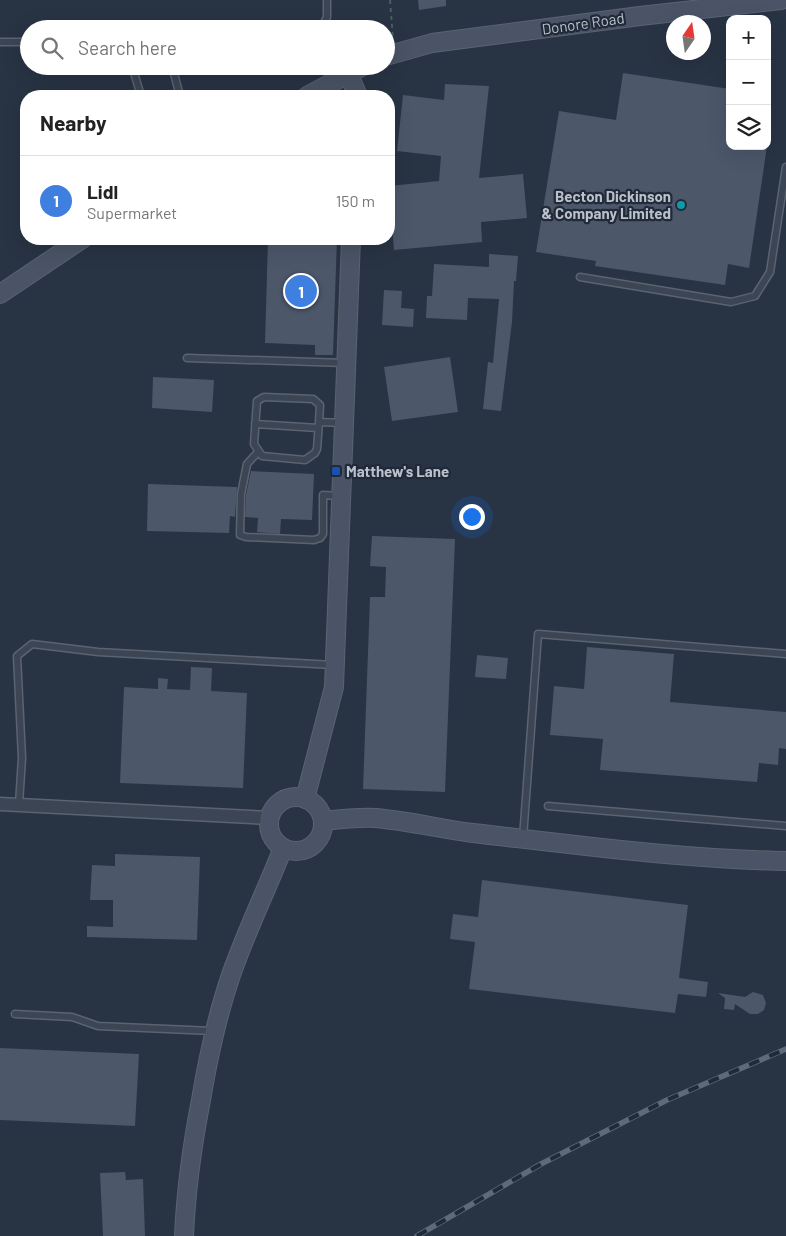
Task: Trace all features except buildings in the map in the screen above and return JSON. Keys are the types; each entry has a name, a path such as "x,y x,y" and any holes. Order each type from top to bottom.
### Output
{"street":[{"name":"Donore Road","path":"395,54 432,44 640,16 781,0"},
{"path":"318,90 347,75"},
{"path":"356,75 358,90"},
{"path":"0,294 73,245"},
{"path":"305,799 334,687 351,245"},
{"path":"294,797 305,799 315,805 320,811 324,821 323,831 317,842 308,849 295,852 283,848 276,843 269,829 270,818 274,808 285,799 294,797"},
{"path":"0,804 270,818"},
{"path":"324,821 377,818 468,832 642,852 786,860"},
{"path":"184,1236 192,1146 214,1031 232,974 283,848"}],"lane":[{"path":"326,20 327,0"},
{"path":"0,42 20,42"},
{"path":"135,75 139,90"},
{"path":"174,75 178,90"},
{"path":"580,277 731,302 755,296 770,272 786,167"},
{"path":"187,358 346,364"},
{"path":"264,398 313,399 320,405 317,448 305,460 262,456 254,444 255,424 257,401 264,398"},
{"path":"255,424 319,425 343,423"},
{"path":"258,452 247,464 241,494 240,535 246,537 314,540 320,538 323,534 323,495 340,496"},
{"path":"523,838 538,634 786,654"},
{"path":"19,804 22,758 17,656 32,644 98,652 335,665"},
{"path":"548,806 786,826"},
{"path":"15,1014 72,1017 98,1026 214,1031"}],"path":[{"path":"390,0 390,20"}],"railway":[{"path":"417,1236 541,1164 667,1100 786,1049"}],"place":[{"name":"Becton Dickinson & Company Limited","path":"681,205"},
{"name":"Lidl","path":"301,291"},
{"name":"Matthew's Lane","path":"336,471"}]}
